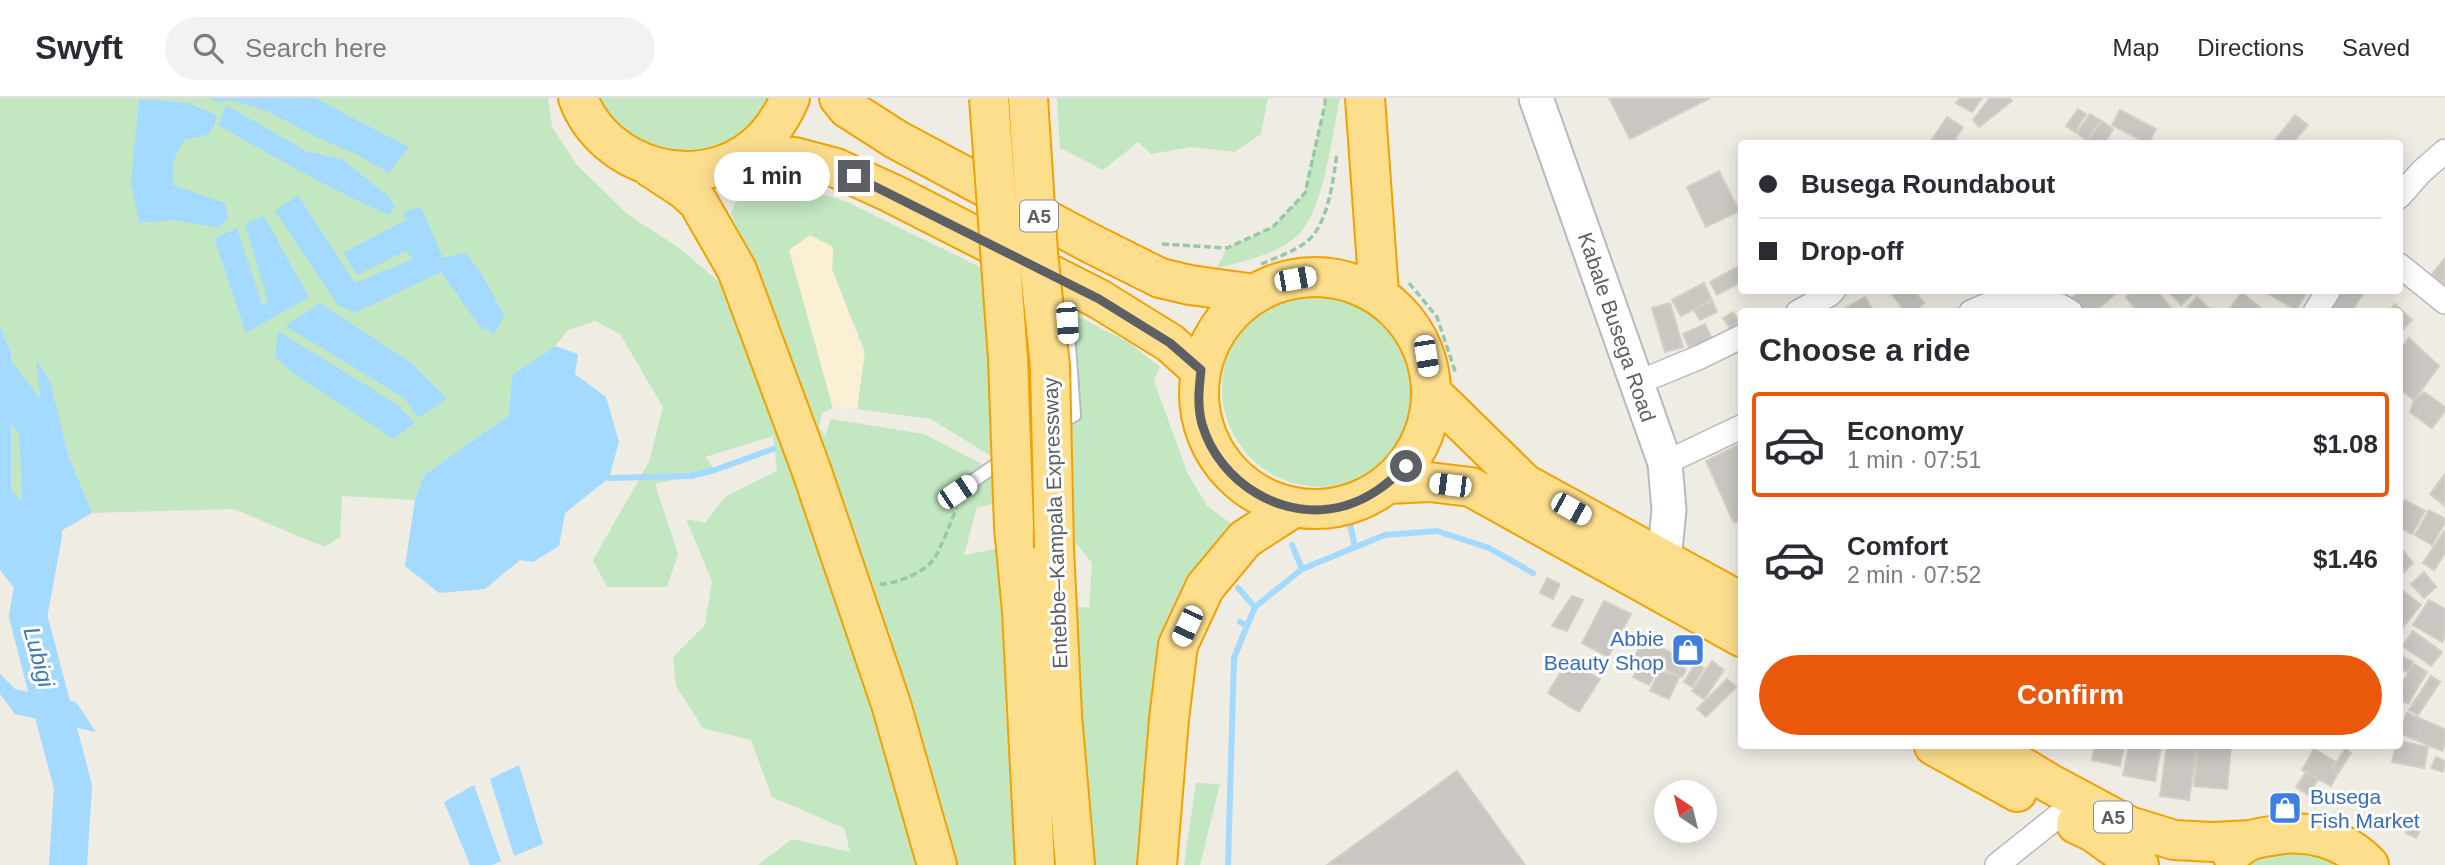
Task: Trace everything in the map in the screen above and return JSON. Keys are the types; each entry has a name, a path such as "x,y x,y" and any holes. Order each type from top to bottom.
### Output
{"highway":[{"name":"A5","path":"578,98 595,130 620,152 650,167 688,172 726,164 795,157 836,168 891,193 1099,299 1170,343 1201,370"},
{"name":"A5","path":"726,164 756,146 780,120 790,98"},
{"name":"A5","path":"839,98 847,108 897,140 1160,278 1190,285 1254,281"},
{"name":"Entebbe–Kampala Expressway","path":"989,98 1008,359 1014,527 1022,612 1035,865"},
{"name":"Entebbe–Kampala Expressway","path":"1028,98 1038,253 1050,366 1054,548 1062,715 1075,865"},
{"path":"1365,98 1393,288 1426,356 1444,385 1525,484 1738,600"},
{"path":"650,167 698,202 737,270 811,469 891,704 937,865"},
{"path":"1393,288 1309,277 1281,282 1254,281 1220,326 1208,347 1201,370 1198,397 1202,423 1212,447 1226,469 1245,487 1268,500 1293,508 1318,510 1343,507 1367,498 1388,484 1406,466 1420,444 1444,385"},
{"path":"1388,484 1429,482 1471,487 1738,634"},
{"path":"1157,865 1178,645 1205,587 1245,539 1293,508"},
{"name":"A5","path":"1939,749 2093,832 2138,865"},
{"name":"A5","path":"1994,749 2049,783 2129,825 2174,841 2252,840"},
{"path":"2220,865 2230,854 2252,840 2284,833 2302,833 2348,847 2369,865"}],"street":[{"name":"Kabale Busega Road","path":"1536,98 1665,463 1669,510 1664,561"},
{"path":"2403,192 2421,172 2444,153"},
{"path":"2403,268 2445,302"},
{"path":"1805,308 1830,294"},
{"path":"1981,308 1999,301 2031,296 2066,308"},
{"path":"1637,383 1738,338"},
{"path":"1665,463 1738,428"},
{"path":"1997,865 2059,816"}],"lane":[{"path":"1041,434 1074,415 1064,282"},
{"path":"957,492 1020,448"}],"path":[{"path":"1154,244 1227,248 1273,227 1304,193 1325,98"},
{"path":"1254,281 1305,244 1320,225 1329,198 1338,152"},
{"path":"1393,288 1437,317 1444,385"},
{"path":"850,585 892,584 906,579 934,560 958,507 957,492"}],"green space":[{"path":"0,98 548,98 552,127 577,165 627,214 678,247 730,291 784,429 922,865 758,865 792,839 850,852 844,828 772,797 751,740 703,728 676,686 673,657 705,625 712,581 686,519 705,523 726,496 777,471 773,436 705,457 715,470 655,484 678,554 667,587 607,587 593,560 649,462 663,407 620,334 595,321 568,330 555,346 512,375 509,415 424,475 415,500 342,496 340,537 324,547 234,509 92,513 68,454 50,380 37,362 48,501 36,519 11,489 11,352 0,326"},
{"path":"596,98 781,98 762,130 689,162 616,132"},
{"path":"1057,98 1268,98 1261,134 1235,152 1191,147 1151,154 1138,142 1103,170 1060,148"},
{"path":"1325,98 1340,98 1326,172 1314,210 1306,225 1297,236 1280,248 1217,268 1227,248 1273,227 1304,193"},
{"path":"763,189 802,189 845,201 984,269 994,458 931,419 857,409 865,352 832,269 833,248 790,251 833,408 822,413 819,427 825,436 831,419 924,434 995,471 997,503 977,507 964,555 1000,548 1006,714 1017,865 952,865 808,418 731,213 736,201"},
{"path":"1321,289 1359,296 1391,318 1413,350 1420,388 1413,426 1391,458 1359,480 1321,487 1283,480 1251,458 1229,426 1222,388 1229,350 1251,318 1283,296"},
{"path":"1069,312 1128,342 1160,367 1154,381 1187,472 1207,506 1239,529 1216,547 1188,578 1172,609 1153,678 1147,865 1092,865 1073,606 1089,608 1092,563 1076,543 1071,541 1067,425"},
{"path":"1196,783 1220,784 1200,865 1184,865"},
{"path":"2294,845 2348,865 2237,865"}],"sand":[{"path":"810,235 833,247 832,269 864,356 857,409 833,408 789,250"}],"water":[{"path":"209,98 315,98 409,147 389,173 267,111 229,100 221,103"},
{"path":"139,99 188,103 217,115 208,135 184,140 173,162 173,185 225,203 228,218 218,228 175,220 139,223 131,182"},
{"path":"226,105 308,152 342,159 387,195 395,206 389,215 367,205 218,125"},
{"path":"298,195 355,283 413,259 406,251 357,275 343,253 406,220 403,212 421,207 443,258 465,253 480,271 504,315 496,332 491,334 487,328 482,330 441,272 355,313 338,305 275,211"},
{"path":"264,216 309,297 246,333 214,238 237,228 262,304 268,302 245,224"},
{"path":"320,303 413,364 447,399 418,418 404,398 285,326"},
{"path":"0,326 11,352 11,489 36,518 49,506 36,360 50,380 68,454 92,513 61,531 38,580 35,615 0,570"},
{"path":"278,331 398,405 415,423 394,439 293,373 275,357"},
{"path":"555,346 578,354 575,374 606,397 619,442 609,478 565,513 559,546 533,562 520,560 485,589 439,593 405,566 415,500 424,475 509,415 512,375"},
{"path":"0,674 15,689 76,702 96,732 15,714 0,694"},
{"path":"519,765 543,844 514,856 490,779"},
{"path":"474,785 501,861 492,865 470,865 444,802"}],"building":[{"path":"1609,98 1710,98 1630,139"},
{"path":"1960,98 1982,98 1972,112 1956,103"},
{"path":"1990,98 2010,98 2012,101 1979,127 1973,120"},
{"path":"2078,109 2086,114 2075,132 2066,126"},
{"path":"2120,110 2156,129 2150,140 2140,140 2112,125"},
{"path":"2090,114 2100,120 2086,140 2077,133"},
{"path":"2295,115 2308,125 2295,140 2275,140"},
{"path":"1947,117 1963,127 1955,140 1932,140"},
{"path":"2102,121 2113,129 2106,140 2089,140"},
{"path":"1719,171 1738,211 1706,227 1687,187"},
{"path":"2445,258 2445,285 2432,274"},
{"path":"1738,267 1738,284 1717,295 1710,282"},
{"path":"1704,283 1712,300 1681,316 1672,300"},
{"path":"1892,294 1918,294 1924,303 1918,308 1902,308"},
{"path":"2076,294 2115,294 2099,308 2081,308 2072,298"},
{"path":"2129,294 2159,294 2171,308 2135,308 2126,297"},
{"path":"2171,294 2192,294 2181,305"},
{"path":"2243,294 2261,308 2230,308"},
{"path":"2269,294 2306,294 2297,308"},
{"path":"2336,294 2362,294 2354,308 2328,308"},
{"path":"1865,297 1872,308 1846,308"},
{"path":"2197,297 2209,308 2189,308"},
{"path":"1712,301 1717,312 1700,320 1694,310"},
{"path":"1670,303 1683,347 1665,352 1652,308"},
{"path":"1733,312 1738,323 1730,328 1723,318"},
{"path":"2403,312 2412,320 2403,329"},
{"path":"1705,324 1712,339 1690,349 1683,334"},
{"path":"2409,338 2439,366 2414,400 2403,391 2403,345"},
{"path":"2424,392 2445,407 2445,411 2432,428 2410,412 2414,400"},
{"path":"1738,445 1738,521 1734,523 1706,461"},
{"path":"2445,474 2445,506 2430,494"},
{"path":"2405,500 2425,511 2412,534 2403,529"},
{"path":"2429,510 2445,519 2432,545 2415,535"},
{"path":"2445,530 2445,553 2434,570 2423,563"},
{"path":"2403,551 2413,563 2403,571"},
{"path":"2424,572 2436,587 2424,598 2411,584"},
{"path":"1547,578 1560,584 1553,599 1540,593"},
{"path":"2403,591 2421,605 2403,627"},
{"path":"1572,596 1583,600 1567,631 1552,626"},
{"path":"2429,600 2445,609 2445,637 2442,642 2413,625"},
{"path":"1604,601 1631,614 1608,657 1582,643"},
{"path":"2413,631 2442,652 2431,666 2403,646"},
{"path":"1643,639 1678,656 1675,664 1686,669 1682,677 1659,666 1649,685 1633,677 1641,662 1634,658"},
{"path":"2403,657 2413,662 2407,672 2403,670"},
{"path":"1568,660 1600,679 1579,712 1548,693"},
{"path":"1712,661 1724,670 1704,699 1692,691"},
{"path":"1696,663 1704,668 1692,687 1684,682"},
{"path":"2414,664 2427,672 2408,704 2403,701 2403,682"},
{"path":"1660,670 1679,677 1669,699 1650,691"},
{"path":"2431,676 2440,682 2418,715 2409,710"},
{"path":"1727,679 1736,687 1706,717 1697,709"},
{"path":"2407,713 2445,729 2442,751 2403,735 2403,723"},
{"path":"2403,742 2428,747 2424,768 2392,762 2395,749 2403,749"},
{"path":"2094,749 2123,749 2120,766 2092,760"},
{"path":"2128,749 2160,749 2155,781 2123,775"},
{"path":"2167,749 2197,749 2189,800 2160,796"},
{"path":"2198,749 2231,749 2227,789 2194,786"},
{"path":"2314,749 2336,762 2332,769 2338,773 2331,786 2302,770"},
{"path":"2345,749 2351,753 2338,773 2332,769"},
{"path":"2436,757 2445,761 2443,772 2431,768"},
{"path":"1457,771 1525,865 1327,865"},
{"path":"2306,772 2318,779 2308,795 2296,787"},
{"path":"2411,823 2421,828 2416,838 2406,833"}],"waterway":[{"name":"Lubigi","path":"0,377 38,428 43,535 28,616 73,787 68,865"},
{"path":"609,478 691,476 773,449"},
{"path":"1350,524 1355,547"},
{"path":"1247,626 1255,607 1302,569 1385,535 1437,531 1489,548 1533,573"},
{"path":"1292,545 1302,569"},
{"path":"1238,588 1255,607"},
{"path":"1228,865 1234,658 1247,626 1240,622"}],"place":[{"name":"Abbie Beauty Shop","path":"1688,650"},
{"name":"Busega Fish Market","path":"2285,808"}],"route":[{"path":"854,176 1099,299 1170,343 1201,370 1198,397 1202,423 1212,447 1226,469 1245,487 1268,500 1293,508 1318,510 1343,507 1367,498 1388,484 1406,466"}]}
